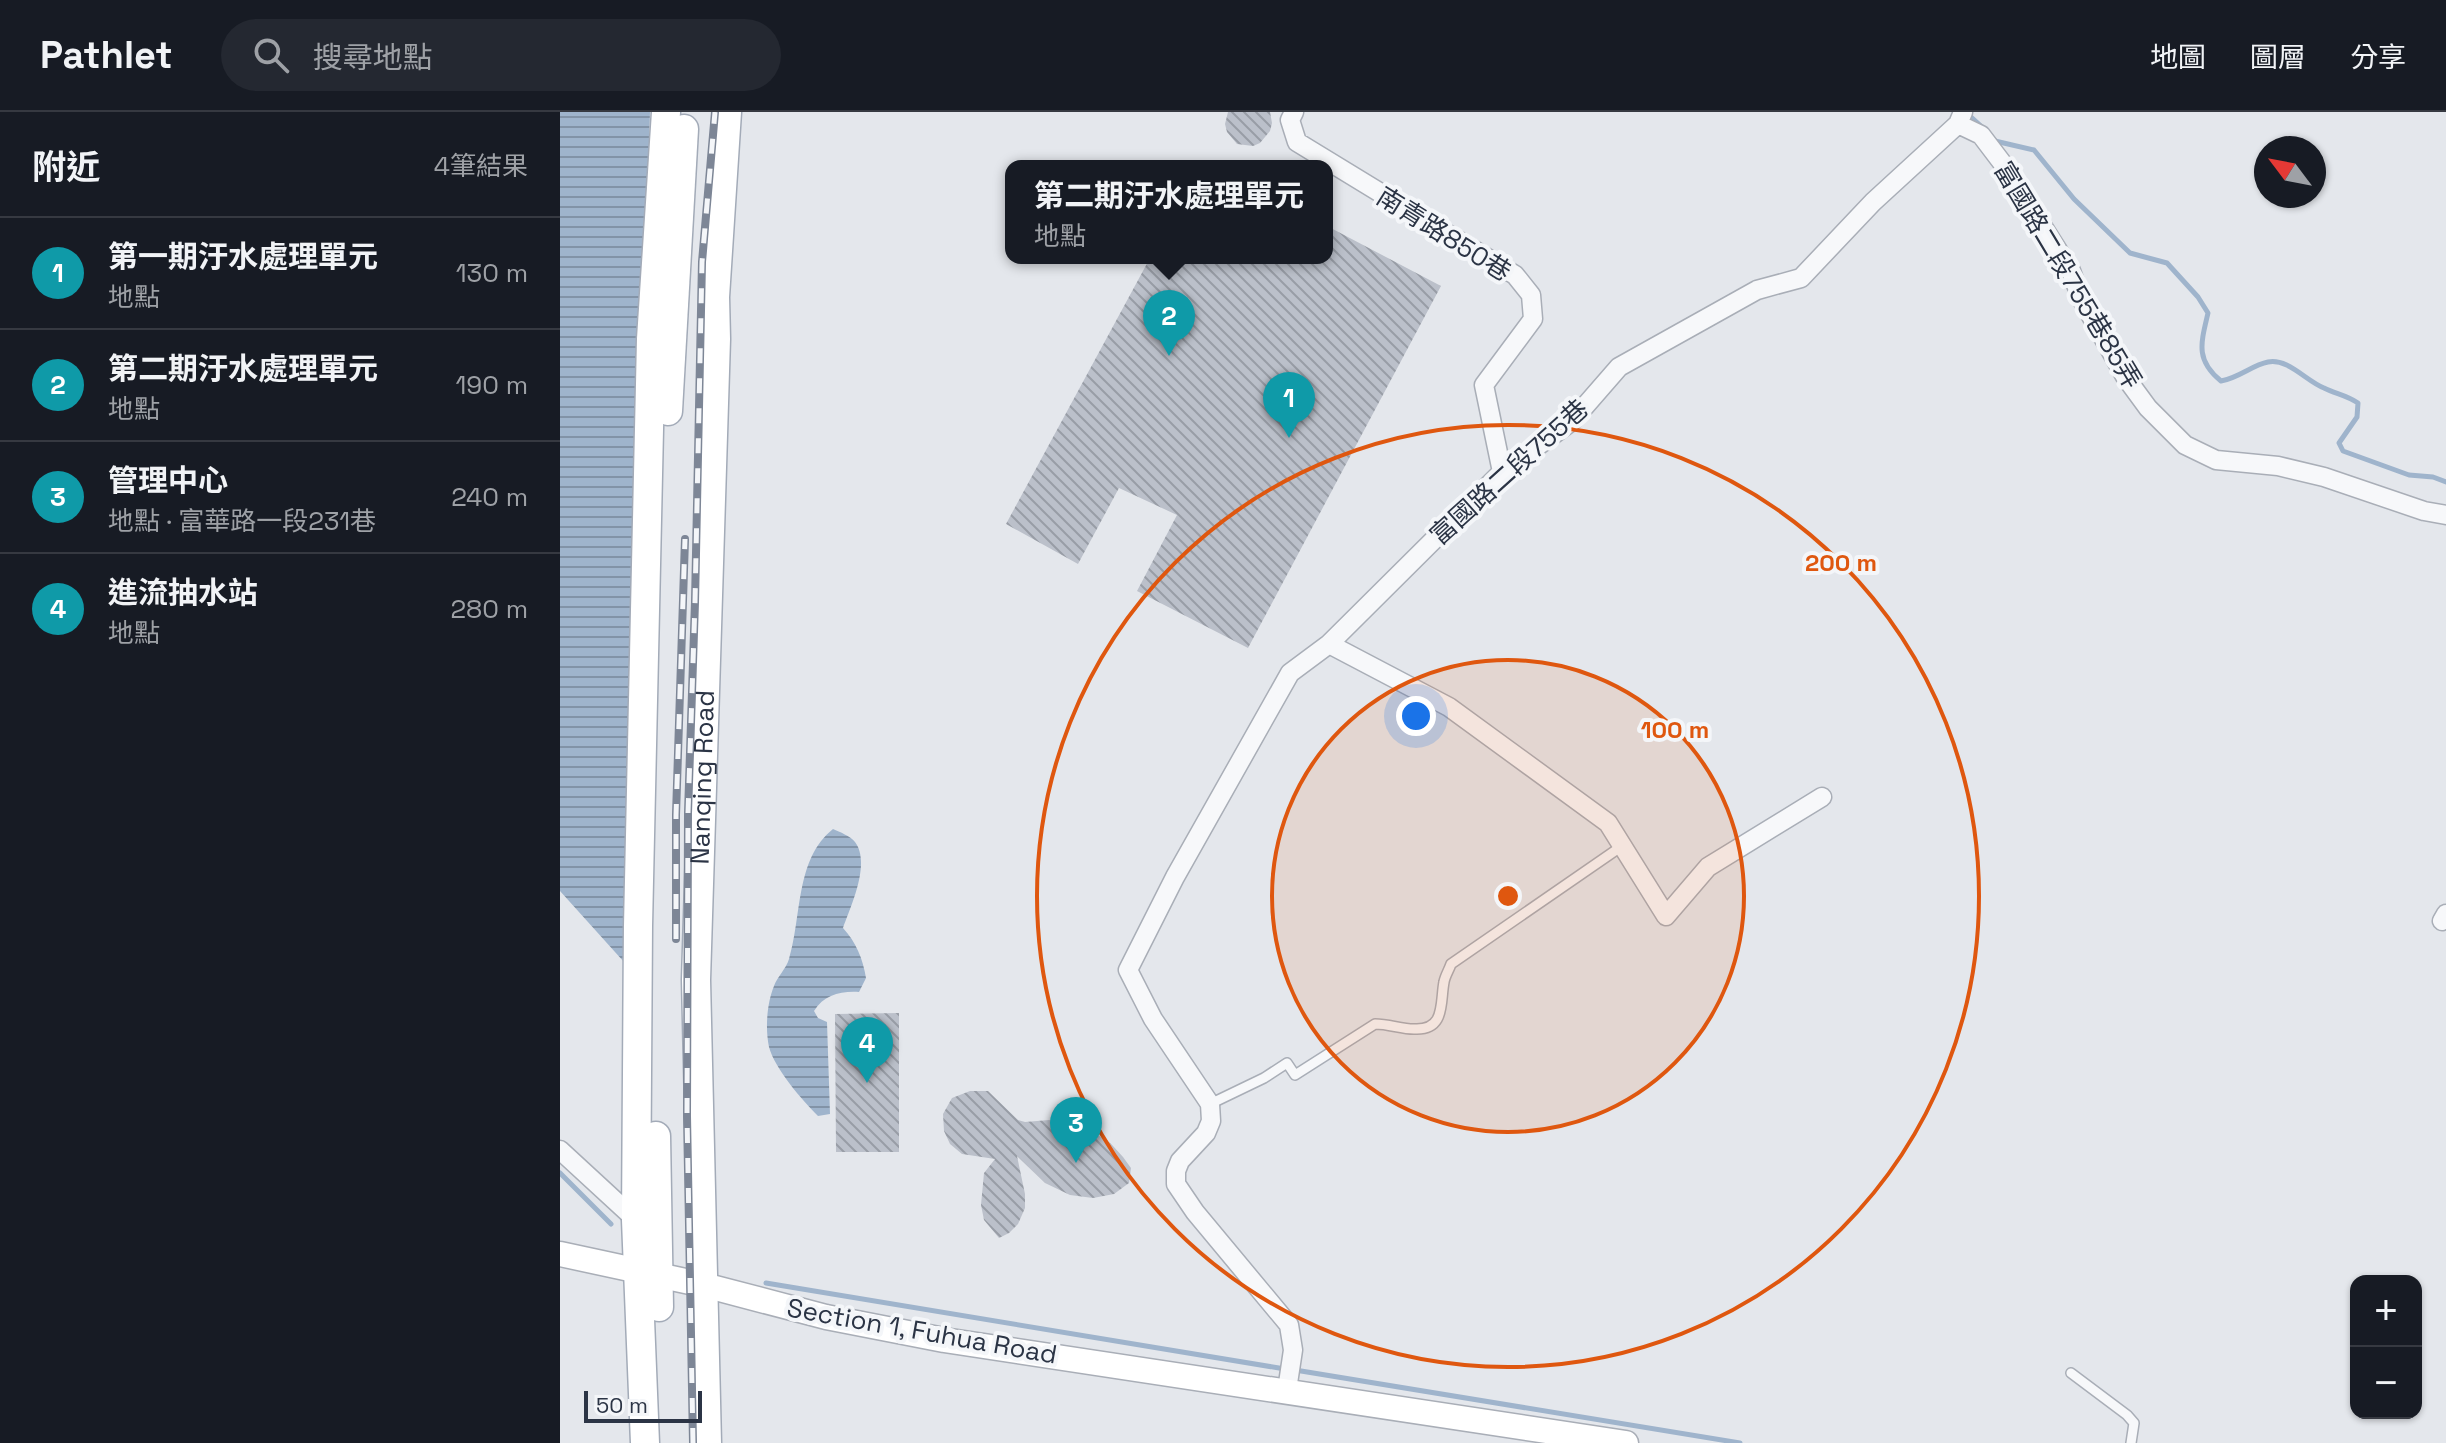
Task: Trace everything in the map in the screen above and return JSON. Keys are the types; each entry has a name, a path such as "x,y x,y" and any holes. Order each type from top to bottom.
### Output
{"main road":[{"path":"645,1443 648,1274 636,1220 638,926 651,339 666,112"},
{"name":"Nanqing Road","path":"664,1443 648,1274 655,1099 668,416 685,112"},
{"name":"Nanqing Road","path":"707,1443 712,1288 696,980 715,297 727,112"},
{"path":"724,1443 712,1288 714,931 729,411 743,112"},
{"path":"651,339 668,416"},
{"path":"716,339 729,411"},
{"path":"701,805 721,725"}],"street":[{"name":"南青路850巷","path":"1294,112 1290,120 1297,142 1327,160"},
{"name":"富國路二段755巷","path":"1210,1104 1153,1019 1128,970 1175,877 1290,673 1329,644 1502,472 1572,421 1619,367 1757,290 1801,278 1873,202 1960,118"},
{"name":"富國路二段755巷85弄","path":"1960,118 1981,135 2003,164 2071,271 2081,298 2126,378 2148,408 2185,445 2216,460 2278,466 2446,515"},
{"name":"南青路850巷","path":"1333,164 1515,275 1531,295 1533,319 1484,385 1502,472"},
{"path":"1329,644 1449,707 1608,823 1666,916 1708,867 1822,797"},
{"path":"1210,1104 1211,1121 1206,1133 1180,1161 1176,1184 1195,1212 1289,1325 1293,1350 1288,1383"},
{"path":"560,1150 636,1220"},
{"name":"Section 1, Fuhua Road","path":"560,1254 826,1317 944,1340 1288,1383 1626,1443"}],"lane":[{"path":"1210,1104 1264,1078 1287,1063 1295,1075 1375,1024 1418,1030 1433,1025 1441,1013 1444,981 1451,964 1622,845"},
{"path":"2071,1373 2134,1423 2131,1443"}],"water":[{"path":"560,112 650,112 624,962 560,891"},
{"path":"833,829 853,840 859,851 858,885 843,928 858,951 866,978 859,992 833,995 814,1011 818,1018 827,1022 830,1114 818,1116 790,1084 772,1056 767,1016 774,986 789,959 806,872 821,841"}],"building":[{"path":"1228,112 1270,112 1270,131 1253,146 1237,144 1227,132"},
{"path":"1333,229 1441,286 1248,648 1137,591 1177,515 1119,488 1078,564 1006,524 1147,264 1333,264"},
{"path":"899,1013 899,1152 836,1152 835,1014"},
{"path":"970,1091 988,1091 1018,1120 1049,1120 1087,1128 1110,1143 1123,1157 1131,1168 1129,1183 1114,1194 1093,1198 1070,1195 1045,1183 1017,1156 1025,1208 1018,1224 999,1238 984,1220 981,1205 984,1173 995,1159 962,1154 950,1144 944,1131 943,1114 952,1098"}],"waterway":[{"path":"1971,117 1982,127"},
{"path":"1991,137 1995,141 2034,150 2074,199 2130,253 2167,263 2198,297 2208,313 2202,350 2207,366 2221,381 2268,362 2283,363 2317,385 2358,403 2357,417 2339,443 2343,451 2409,475 2433,477 2446,482"},
{"path":"560,1173 611,1224"},
{"path":"766,1283 1285,1369"},
{"path":"1295,1370 1740,1443"}],"railway":[{"path":"693,1443 687,1116 688,813 702,262 715,112"},
{"path":"676,939 676,815 685,539"}],"place":[{"name":"第二期汙水處理單元","path":"1169,356"},
{"name":"第一期汙水處理單元","path":"1289,438"},
{"name":"進流抽水站","path":"867,1083"},
{"name":"管理中心","path":"1076,1163"}]}
